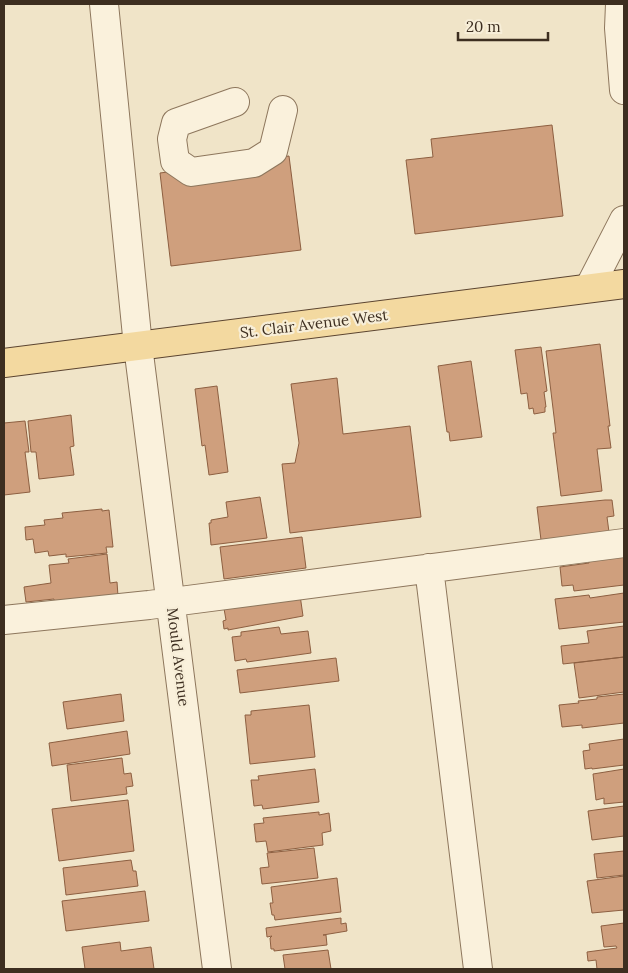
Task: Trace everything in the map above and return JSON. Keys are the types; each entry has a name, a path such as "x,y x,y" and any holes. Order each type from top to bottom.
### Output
{"main road":[{"name":"St. Clair Avenue West","path":"4,363 624,284"}],"street":[{"name":"Mould Avenue","path":"104,4 138,346 217,969"},
{"path":"620,4 619,28 624,90"},
{"path":"235,102 176,123 172,139 175,161 191,172 254,164 273,151 283,110"},
{"path":"589,288 624,220"},
{"path":"4,620 624,544"},
{"path":"429,568 478,969"}],"building":[{"path":"552,125 563,216 415,234 406,160 433,157 431,139"},
{"path":"289,156 301,250 171,266 160,173"},
{"path":"600,344 611,448 597,449 602,491 561,496 553,433 556,433 546,351"},
{"path":"541,347 547,391 544,392 546,407 545,412 534,414 533,408 529,409 527,393 521,394 515,350"},
{"path":"471,361 482,437 450,441 449,432 447,432 438,366"},
{"path":"337,378 343,434 410,426 421,517 290,533 282,464 295,463 299,443 291,384"},
{"path":"217,386 228,472 209,475 205,445 202,446 195,389"},
{"path":"71,415 74,446 70,447 74,475 39,479 36,452 31,452 28,421"},
{"path":"25,421 29,452 25,452 30,492 4,495 4,423"},
{"path":"260,497 267,538 211,545 209,523 211,523 211,520 228,517 226,502"},
{"path":"612,500 614,516 607,517 609,532 541,540 537,507"},
{"path":"102,509 102,511 109,510 113,547 106,547 107,553 66,557 66,554 49,556 48,551 35,553 33,539 26,540 25,527 45,525 44,520 63,518 62,513"},
{"path":"302,537 306,568 224,579 220,547"},
{"path":"587,548 624,552 624,585 574,591 573,585 562,586 560,567 589,563"},
{"path":"107,554 110,583 117,582 118,596 54,603 54,599 26,602 24,587 51,583 49,565 69,563 68,559"},
{"path":"624,593 624,622 559,629 555,599 589,595 590,598"},
{"path":"300,595 303,616 228,630 228,628 224,629 223,621 226,620 223,603"},
{"path":"624,626 624,657 563,664 561,646 589,643 587,631"},
{"path":"279,627 281,634 308,631 311,653 247,662 246,659 235,661 232,637 241,636 241,632"},
{"path":"624,657 624,692 579,698 574,663"},
{"path":"336,658 339,681 240,693 237,670"},
{"path":"121,694 124,721 67,729 63,702"},
{"path":"624,694 624,723 582,728 582,725 562,727 559,705 579,703 578,701 597,699 597,697"},
{"path":"309,705 315,757 250,764 245,715 251,715 251,711"},
{"path":"127,731 130,754 52,766 49,743"},
{"path":"624,739 624,765 585,769 583,751 590,750 589,744"},
{"path":"122,758 124,774 131,773 133,786 126,787 127,794 71,801 67,765"},
{"path":"315,769 319,802 263,809 262,805 254,806 251,780 259,780 258,776"},
{"path":"624,769 624,802 604,804 604,798 596,800 593,774"},
{"path":"128,800 134,851 59,861 52,809"},
{"path":"624,806 624,836 592,840 588,811"},
{"path":"319,812 319,815 329,813 331,831 322,833 323,845 268,852 266,841 256,842 254,824 264,823 263,818"},
{"path":"314,848 318,878 262,884 260,868 269,867 267,853"},
{"path":"624,851 624,875 597,878 594,854"},
{"path":"131,860 133,871 136,871 138,886 66,895 63,868"},
{"path":"624,876 624,910 592,913 587,881"},
{"path":"337,878 341,912 275,920 270,903 273,903 271,887"},
{"path":"145,891 149,921 66,931 62,901"},
{"path":"341,918 341,924 346,923 347,931 323,935 326,935 327,945 274,951 274,949 271,949 270,938 272,936 267,937 266,928"},
{"path":"624,923 624,969 597,969 596,960 588,961 587,952 617,948 616,946 604,947 601,926"},
{"path":"120,942 121,951 151,947 154,969 85,969 82,947"},
{"path":"328,950 331,969 285,969 283,955"}]}
